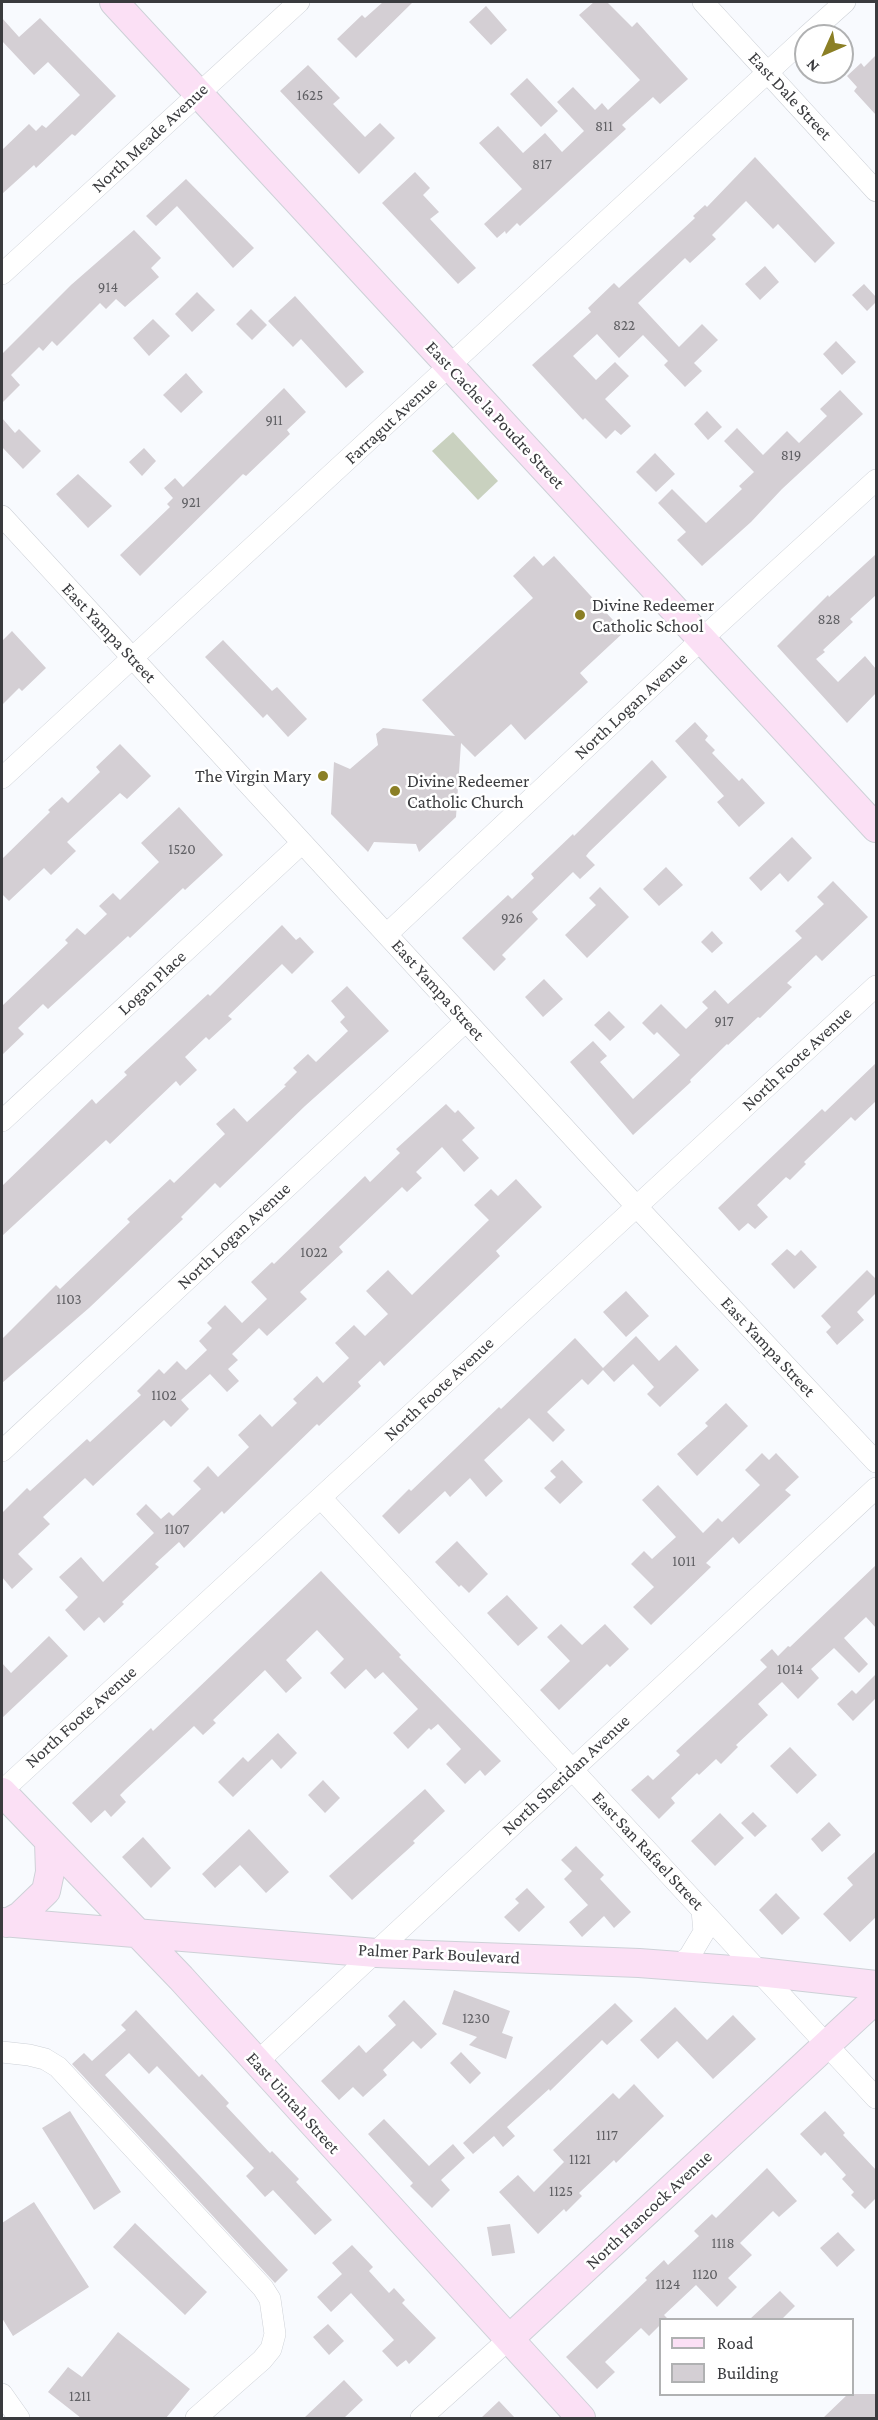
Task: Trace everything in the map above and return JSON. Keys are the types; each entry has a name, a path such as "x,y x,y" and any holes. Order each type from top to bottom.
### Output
{"main road":[{"name":"East Cache la Poudre Street","path":"114,2 876,828"},
{"name":"East Uintah Street","path":"2,1791 136,1934 181,1978 581,2418"},
{"path":"4,1923 20,1916 46,1891 50,1872 49,1842"},
{"name":"Palmer Park Boulevard","path":"4,1923 376,1953 639,1963 759,1972 876,1985"},
{"name":"North Hancock Avenue","path":"509,2339 876,2000"}],"street":[{"name":"North Meade Avenue","path":"2,274 298,2"},
{"name":"East Dale Street","path":"703,2 876,190"},
{"name":"Farragut Avenue","path":"820,24 845,2"},
{"name":"Farragut Avenue","path":"2,778 794,47"},
{"name":"North Logan Avenue","path":"387,934 876,480"},
{"name":"East Yampa Street","path":"2,516 637,1207 876,1462"},
{"name":"Logan Place","path":"2,1121 302,843"},
{"name":"North Foote Avenue","path":"2,1791 876,986"},
{"name":"North Logan Avenue","path":"2,1451 466,1021"},
{"name":"North Sheridan Avenue","path":"256,2063 876,1488"},
{"name":"East San Rafael Street","path":"321,1498 876,2098"},
{"path":"677,1966 689,1958 704,1932 702,1910"},
{"path":"2,2052 45,2059 58,2067 270,2299 275,2334 271,2349 262,2360 196,2418"},
{"name":"North Hancock Avenue","path":"421,2418 509,2339"},
{"path":"2,2394 19,2418"}],"green space":[{"path":"453,432 498,481 478,500 432,451"}],"building":[{"path":"383,2 413,2 356,58 337,39 362,15 365,18"},
{"path":"594,2 607,2 632,27 637,22 688,79 660,104 653,97 622,125 626,129 520,226 517,223 506,234 505,231 497,238 484,224 522,189 479,143 498,126 523,153 545,133 562,152 584,131 557,102 573,87 595,110 602,103 608,110 640,80 579,15"},
{"path":"486,6 507,30 491,45 469,22"},
{"path":"2,18 19,37 40,18 116,96 75,136 72,134 36,168 34,165 2,194 2,150 29,124 36,131 42,125 46,128 80,95 48,62 34,75 2,41"},
{"path":"876,55 876,115 854,91 857,87 854,84 854,70 861,63 864,67"},
{"path":"308,65 340,98 333,104 365,137 380,123 395,138 359,174 280,91"},
{"path":"527,78 558,111 541,127 510,94"},
{"path":"755,157 835,243 815,263 778,224 773,229 746,201 712,235 716,239 690,263 685,258 638,303 679,347 702,324 718,340 694,363 702,371 685,387 664,365 668,361 643,335 619,358 597,334 573,356 596,380 615,362 629,376 605,399 631,426 621,435 615,430 606,439 585,418 583,420 532,365 591,312 588,308 614,283 619,288 695,218 693,216 705,205 707,207"},
{"path":"415,172 430,188 423,195 439,212 430,219 476,268 458,284 382,203"},
{"path":"186,179 254,248 233,268 177,206 156,226 146,216"},
{"path":"134,230 161,258 151,268 159,277 125,307 116,299 106,309 100,303 57,346 52,341 43,351 39,347 11,375 20,385 2,403 2,354 71,285"},
{"path":"765,266 779,282 760,300 745,284"},
{"path":"864,284 876,297 876,302 867,311 852,295"},
{"path":"197,292 215,310 192,332 175,314"},
{"path":"295,296 364,372 346,388 301,339 293,347 268,321"},
{"path":"251,309 267,325 252,340 236,324"},
{"path":"153,319 170,336 149,356 133,338"},
{"path":"836,341 856,362 842,375 823,354"},
{"path":"186,373 203,392 181,413 163,395"},
{"path":"284,388 306,412 287,430 290,434 246,476 243,474 140,576 120,555 170,507 167,504 173,498 164,488 175,478 183,487"},
{"path":"840,390 863,414 702,566 677,540 686,532 658,503 672,489 706,523 742,489 739,486 754,472 724,441 737,428 763,455 787,431 799,443 827,416 820,409"},
{"path":"707,411 722,427 708,440 694,424"},
{"path":"2,418 15,433 19,429 41,451 23,469 2,447"},
{"path":"144,448 156,461 142,476 129,462"},
{"path":"655,453 675,474 656,492 636,472"},
{"path":"78,474 112,506 88,528 56,494"},
{"path":"876,554 876,595 850,619 853,622 816,659 838,682 865,656 876,669 876,693 847,723 777,646 828,595 829,597"},
{"path":"534,556 543,566 554,556 624,632 580,673 588,682 525,740 511,724 475,757 461,743 456,817 419,852 416,844 374,842 368,852 331,814 334,762 350,769 378,745 376,734 383,728 455,736 422,700 533,598 513,576"},
{"path":"12,631 46,668 22,691 19,688 2,705 2,641"},
{"path":"223,640 272,691 277,687 307,719 288,737 267,714 263,718 205,657"},
{"path":"695,722 708,736 705,740 715,750 712,753 739,781 742,778 765,803 739,827 717,802 724,796 675,741"},
{"path":"120,744 151,776 127,799 120,793 67,842 76,851 51,875 44,868 9,901 2,894 2,859 50,812 48,810 62,797 68,803 100,772 96,767"},
{"path":"652,760 667,777 589,852 586,856 595,865 580,879 573,872 532,912 538,919 502,955 506,959 494,971 462,938 508,895 512,899 534,878 531,874 573,834 574,836"},
{"path":"179,807 223,855 185,890 183,888 130,938 128,936 48,1009 43,1004 18,1028 24,1034 2,1055 2,1006 68,943 65,940 77,928 85,935 107,914 99,906 113,893 120,900 159,862 141,843"},
{"path":"792,837 812,858 788,882 780,873 761,891 749,878"},
{"path":"666,867 683,885 659,906 643,889"},
{"path":"833,881 868,917 822,961 816,955 787,983 792,987 760,1018 758,1017 727,1044 690,1080 691,1082 633,1135 570,1062 593,1041 607,1056 600,1062 633,1099 680,1055 657,1032 654,1035 642,1023 661,1004 686,1029 708,1008 702,1002 715,990 728,1004 802,938 795,931 824,904 817,897"},
{"path":"600,887 629,917 587,958 565,935 596,905 589,898"},
{"path":"282,925 296,940 300,937 314,952 292,974 282,964 228,1016 232,1019 209,1040 206,1037 185,1057 197,1070 180,1086 176,1081 110,1144 106,1140 2,1236 2,1186 92,1099 96,1104 127,1075 124,1072 208,994 210,996"},
{"path":"712,931 723,943 712,953 701,942"},
{"path":"544,979 563,999 543,1017 525,997"},
{"path":"347,986 389,1031 305,1106 220,1188 215,1183 181,1217 183,1219 89,1308 2,1383 2,1339 56,1285 60,1289 130,1222 127,1219 170,1179 174,1183 225,1134 216,1124 234,1108 247,1122 286,1086 284,1085 297,1072 293,1068 308,1054 316,1062 348,1031 340,1022 345,1017 331,1001"},
{"path":"609,1011 625,1027 610,1041 594,1025"},
{"path":"876,1063 876,1101 855,1121 851,1117 804,1162 806,1164 790,1180 786,1177 757,1205 768,1217 755,1229 748,1223 739,1231 718,1208 822,1109 825,1112"},
{"path":"446,1104 455,1113 458,1110 475,1128 462,1140 479,1158 464,1172 442,1147 416,1172 422,1178 407,1192 402,1187 339,1247 343,1252 300,1292 307,1299 267,1336 259,1328 232,1354 238,1360 228,1369 239,1381 227,1392 210,1374 181,1400 189,1409 171,1427 164,1420 93,1486 85,1478 43,1517 50,1524 18,1554 33,1569 12,1589 2,1577 2,1513 27,1488 30,1491 87,1439 90,1442 141,1395 137,1391 159,1369 164,1374 177,1361 186,1370 207,1350 199,1341 212,1328 207,1323 225,1305 242,1323 267,1299 251,1282 272,1262 274,1264 365,1176 370,1182 400,1153 396,1149"},
{"path":"516,1179 542,1207 496,1251 500,1256 384,1366 380,1361 358,1382 361,1386 319,1426 317,1424 224,1514 222,1511 184,1548 179,1542 155,1564 159,1567 122,1602 124,1604 104,1623 99,1617 84,1631 65,1610 78,1597 59,1577 81,1557 103,1582 154,1533 136,1514 146,1504 161,1519 169,1512 173,1516 201,1489 193,1481 208,1466 218,1477 249,1447 238,1435 260,1414 272,1427 297,1403 293,1399 317,1376 323,1383 349,1358 335,1343 354,1325 365,1336 388,1314 366,1291 388,1270 412,1295 489,1220 474,1205 491,1189 498,1196"},
{"path":"787,1249 795,1256 801,1250 817,1267 794,1289 771,1264"},
{"path":"867,1270 876,1279 876,1293 857,1312 864,1320 837,1345 826,1332 831,1327 821,1316"},
{"path":"626,1291 649,1316 626,1337 603,1312"},
{"path":"636,1336 659,1361 676,1345 699,1370 660,1407 647,1394 654,1387 633,1364 614,1382 603,1370 588,1385 582,1379 547,1412 565,1430 553,1442 529,1418 484,1460 503,1481 486,1497 470,1478 450,1497 445,1491 399,1534 382,1516 499,1407 501,1409 575,1338 603,1368"},
{"path":"726,1403 748,1426 697,1476 677,1454 708,1426 705,1423"},
{"path":"762,1453 769,1460 776,1453 799,1477 785,1490 791,1495 739,1544 733,1537 706,1563 711,1567 651,1625 633,1607 654,1587 631,1564 644,1551 652,1559 676,1537 642,1500 658,1485 703,1533 718,1518 722,1522 760,1485 745,1470"},
{"path":"562,1460 583,1482 560,1504 544,1488 556,1477 550,1471"},
{"path":"457,1541 488,1574 469,1593 461,1585 459,1587 435,1562"},
{"path":"876,1565 876,1628 866,1617 844,1638 868,1664 859,1673 834,1648 811,1669 819,1678 798,1699 782,1682 758,1704 768,1715 736,1745 738,1747 721,1764 716,1759 699,1775 697,1773 671,1798 675,1803 659,1819 631,1790 648,1775 653,1780 680,1755 676,1751 767,1667 760,1660 772,1649 778,1656 788,1646 790,1647"},
{"path":"321,1571 401,1655 399,1657 501,1761 485,1776 480,1770 465,1784 446,1764 461,1749 438,1724 431,1730 429,1728 408,1749 393,1733 418,1709 383,1672 375,1679 366,1669 345,1689 330,1673 344,1659 317,1630 286,1660 302,1678 286,1693 265,1670 213,1720 216,1723 203,1735 194,1726 125,1790 120,1795 126,1802 111,1817 105,1810 91,1823 72,1803 151,1728 153,1731"},
{"path":"507,1595 538,1628 518,1646 487,1613"},
{"path":"561,1624 582,1645 605,1624 629,1649 610,1667 607,1664 559,1710 540,1690 570,1661 547,1637"},
{"path":"49,1636 68,1656 2,1718 2,1663 11,1673"},
{"path":"876,1674 876,1698 853,1721 837,1704 852,1690 856,1694"},
{"path":"278,1733 297,1753 281,1769 272,1759 233,1797 218,1782 243,1757 248,1762"},
{"path":"790,1747 817,1775 797,1794 770,1766"},
{"path":"323,1780 340,1798 325,1813 308,1795"},
{"path":"425,1789 445,1811 413,1841 415,1843 352,1900 329,1876"},
{"path":"753,1812 767,1826 755,1837 741,1823"},
{"path":"720,1813 744,1838 715,1866 691,1841"},
{"path":"829,1822 841,1835 822,1852 811,1839"},
{"path":"249,1829 289,1872 266,1893 240,1865 215,1888 202,1874"},
{"path":"143,1837 171,1868 151,1888 122,1857"},
{"path":"576,1846 604,1875 600,1879 631,1912 614,1928 604,1916 582,1937 569,1922 588,1905 564,1879 572,1871 561,1860"},
{"path":"876,1851 876,1917 850,1942 823,1914 853,1885 847,1878"},
{"path":"527,1888 545,1907 519,1932 504,1917 519,1903 515,1899"},
{"path":"776,1893 800,1918 782,1935 759,1910"},
{"path":"454,1990 510,2011 502,2033 513,2037 506,2059 469,2045 477,2037 442,2024"},
{"path":"404,2000 437,2034 421,2049 413,2041 383,2070 387,2075 363,2097 353,2087 339,2100 321,2081 359,2045 366,2053 396,2025 388,2016"},
{"path":"615,2003 633,2021 607,2045 602,2040 550,2091 549,2089 507,2127 515,2136 503,2147 494,2136 473,2154 463,2143"},
{"path":"675,2007 707,2040 733,2015 756,2039 713,2079 677,2041 658,2059 640,2040"},
{"path":"136,2010 199,2077 202,2074 229,2103 226,2106 270,2153 272,2151 299,2179 296,2182 332,2220 315,2235 273,2190 265,2197 246,2176 254,2168 157,2066 149,2074 129,2053 105,2075 288,2270 275,2283 72,2064 84,2053 92,2061 126,2030 121,2025"},
{"path":"461,2052 481,2073 470,2084 450,2063"},
{"path":"634,2084 664,2116 616,2163 614,2160 579,2193 582,2196 566,2212 564,2209 538,2234 499,2192 518,2175 534,2192 564,2162 553,2150 613,2093 619,2099"},
{"path":"70,2111 121,2192 94,2210 42,2128"},
{"path":"825,2111 845,2133 843,2135 876,2170 876,2198 865,2209 851,2195 854,2192 842,2179 846,2175 825,2152 821,2156 800,2134"},
{"path":"384,2119 429,2166 453,2144 465,2158 441,2180 450,2190 432,2208 410,2186 413,2183 368,2134"},
{"path":"767,2168 797,2201 779,2217 773,2211 740,2243 752,2255 728,2278 737,2287 717,2307 696,2285 664,2315 667,2318 659,2318 659,2326 649,2336 641,2328 605,2362 615,2372 597,2389 566,2357 647,2280 645,2278 664,2260 668,2265 699,2236 694,2231 712,2214 716,2218"},
{"path":"34,2202 89,2287 13,2336 2,2318 2,2223"},
{"path":"135,2223 207,2292 185,2315 113,2247"},
{"path":"510,2224 515,2253 492,2256 487,2227"},
{"path":"838,2232 855,2250 837,2267 820,2248"},
{"path":"352,2245 373,2267 369,2271 389,2293 394,2288 405,2300 402,2303 436,2338 409,2364 406,2360 397,2367 382,2351 394,2340 351,2293 331,2312 317,2297 342,2274 332,2263"},
{"path":"780,2291 795,2306 783,2318 751,2318"},
{"path":"328,2324 344,2341 329,2355 313,2337"},
{"path":"118,2332 190,2389 166,2418 81,2418 48,2392 68,2367 82,2377"},
{"path":"344,2380 363,2400 344,2418 304,2418"},
{"path":"876,2394 876,2418 823,2418 846,2396"},
{"path":"499,2401 515,2418 481,2418"}],"place":[{"name":"Divine Redeemer Catholic School","path":"580,615"},
{"name":"The Virgin Mary","path":"323,776"},
{"name":"Divine Redeemer Catholic Church","path":"395,791"}]}
